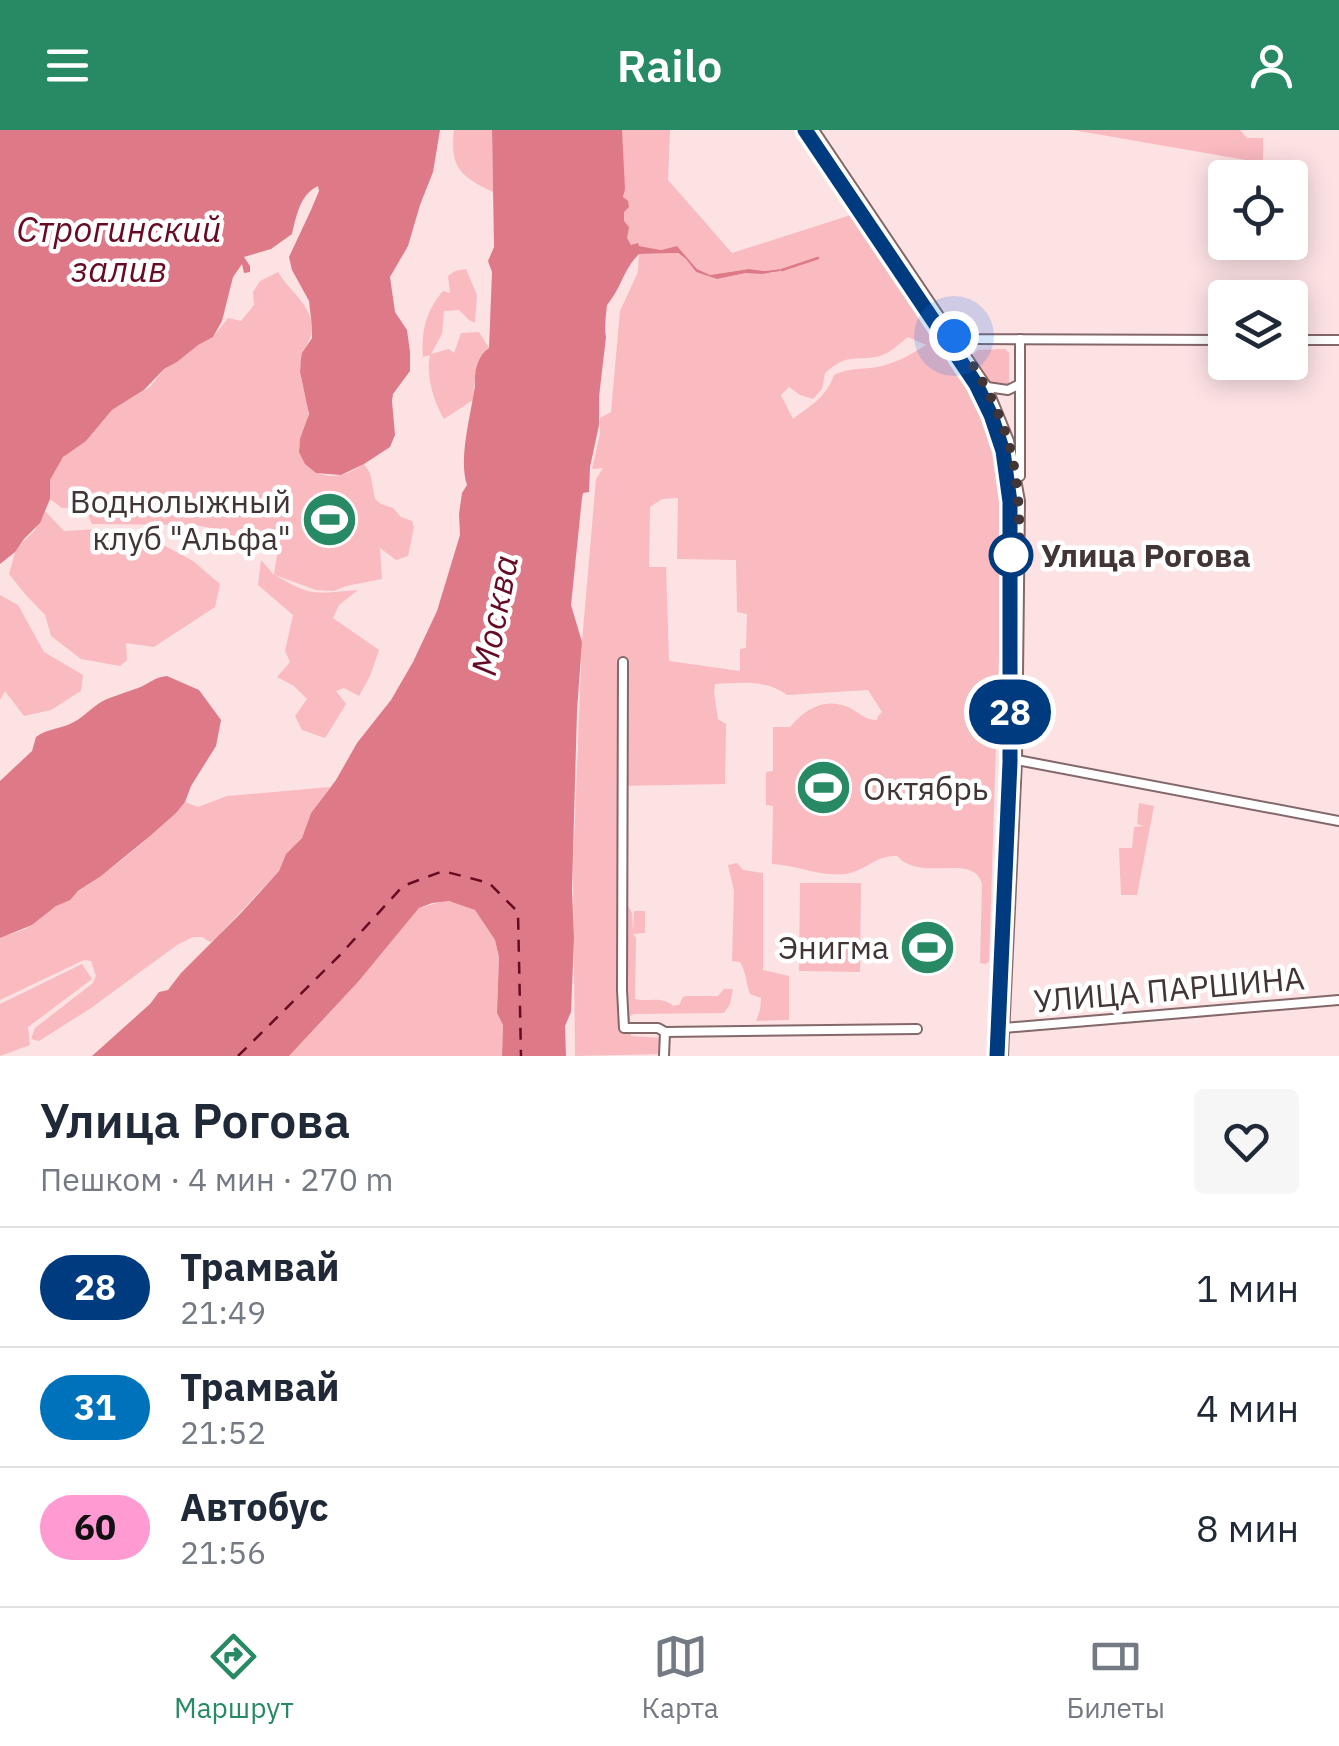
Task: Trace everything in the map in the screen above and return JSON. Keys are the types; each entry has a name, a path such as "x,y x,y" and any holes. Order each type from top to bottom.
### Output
{"street":[{"path":"814,130 987,387 1010,441 1020,501"},
{"path":"954,336 977,340 1208,340"},
{"path":"1003,1056 1017,760 1020,339"},
{"path":"966,355 969,345 977,340"},
{"path":"1308,340 1339,340"},
{"path":"987,387 1008,390 1020,384"},
{"path":"624,662 624,1028 658,1028 666,1032 917,1030"},
{"path":"1017,760 1339,821"},
{"name":"УЛИЦА ПАРШИНА","path":"1004,1028 1339,1000"},
{"path":"664,1056 666,1032"}],"shaded area":[{"path":"454,130 492,130 493,192 460,169 453,153"},
{"path":"622,130 670,130 668,180 732,253 854,214 972,387 991,431 1004,493 1006,608 999,653 989,962 980,963 982,884 969,870 919,867 897,856 845,874 772,864 773,806 766,805 766,772 773,771 773,727 790,727 809,710 831,703 877,720 882,712 868,690 787,695 762,684 715,684 718,719 726,724 725,784 618,786 619,843 628,858 628,906 633,932 634,911 645,911 645,933 633,934 635,999 663,1001 673,1006 679,1005 683,997 718,996 724,989 733,989 730,1004 724,1013 630,1016 631,1036 663,1038 663,1054 575,1056 573,868 582,642 596,479 603,468 592,469 600,418 611,412 620,311 638,272 639,254 677,253 696,272 717,279 780,269 710,275 697,269 677,246 661,250 631,245 624,221","holes":["908,337 926,345 888,364 834,375 822,396 793,419 781,395 789,387 813,399 822,389 825,373 833,366 846,360 884,355","678,498 677,559 736,560 737,612 747,614 746,648 740,649 740,671 669,661 666,567 649,567 650,507 662,499"]},
{"path":"1073,130 1240,130 1247,138 1263,138 1263,160"},
{"path":"466,269 477,295 475,323 459,310 444,311 442,334 431,354 449,349 454,353 461,333 479,332 489,348 477,365 473,400 444,419 431,388 430,355 423,357 424,330 437,299 443,291 450,293 448,276"},
{"path":"278,272 304,305 312,323 300,369 308,409 299,446 304,460 319,473 333,476 364,464 370,473 375,499 412,521 414,527 408,556 396,560 380,548 382,579 334,591 316,590 275,575 315,592 358,590 339,605 333,618 379,650 359,696 344,688 336,691 346,704 325,738 302,730 295,716 307,699 277,677 290,662 285,651 293,615 258,585 261,560 274,575 281,527 236,543 221,530 195,525 92,524 84,507 62,508 50,499 50,480 68,451 86,441 112,410 150,387 164,369 213,337 228,318 241,321 254,305 253,292 260,281"},
{"path":"1005,349 1009,353 1009,386 989,385 971,356 978,350"},
{"path":"45,511 64,531 100,529 120,540 156,541 193,561 220,584 215,607 154,647 126,643 127,660 120,666 81,659 51,636 45,615 9,574 16,549 35,530"},
{"path":"0,595 18,605 44,652 83,675 81,691 51,710 24,716 5,691 0,700"},
{"path":"330,787 279,871 215,939 210,942 193,937 177,945 39,1041 31,1039 35,1028 93,983 96,976 91,961 84,960 0,1000 0,938 32,925 105,873 156,832 185,802 198,807 227,796"},
{"path":"1139,803 1154,806 1137,895 1121,895 1119,848 1132,848 1134,827 1144,826 1137,824"},
{"path":"737,863 743,870 763,873 763,970 789,976 789,1020 756,1021 761,998 750,994 740,962 732,961 734,891 728,865"},
{"path":"800,883 861,883 860,972 799,971"},
{"path":"444,901 475,910 495,940 502,1056 289,1056 358,982 419,908"},
{"path":"82,964 92,979 28,1027 30,1045 0,1056 0,1004"}],"water":[{"name":"Строгинский залив","path":"0,130 440,130 433,172 408,246 390,277 395,312 407,330 410,371 393,394 395,435 390,447 341,475 316,473 299,452 309,414 301,359 312,338 312,327 309,301 289,257 318,186 303,200 292,234 271,249 244,257 250,272 244,273 242,264 233,277 222,321 213,337 112,410 86,441 63,457 50,480 50,499 40,523 0,564"},
{"name":"Москва","path":"492,130 622,130 623,197 629,207 624,212 624,221 629,227 627,238 631,245 638,243 661,250 677,246 697,269 710,275 781,269 717,279 696,272 678,253 639,254 607,305 599,425 589,492 583,493 582,498 571,605 582,642 572,890 574,938 571,1012 565,1026 566,1056 502,1056 495,940 475,910 449,901 419,908 358,982 289,1056 92,1056 159,992 168,990 279,871 286,854 302,838 311,813 391,700 437,611 460,535 459,514 467,485 465,450 476,370 489,348 492,272 488,261 494,247"},
{"path":"167,676 199,690 221,720 216,746 185,802 149,837 70,900 32,925 0,938 0,781 32,751 36,737 74,722 103,701"}],"waterway":[{"path":"782,270 818,258"}],"ferry route":[{"path":"238,1056 403,886 443,871 489,883 518,912 521,1056"}],"tram line":[{"path":"805,130 967,368 985,400 1003,451 1010,502 1009,762 997,1056"},
{"name":"28","path":"805,130 962,360 991,415 1003,451 1010,502 1010,762 997,1056"}],"place":[{"name":"Воднолыжный клуб \"Альфа\"","path":"330,519"},
{"name":"Улица Рогова","path":"1011,555"},
{"name":"Октябрь","path":"824,788"},
{"name":"Энигма","path":"928,947"}],"route":[{"path":"954,336 987,387 1010,441 1020,501 1019,556 1011,555"}]}
